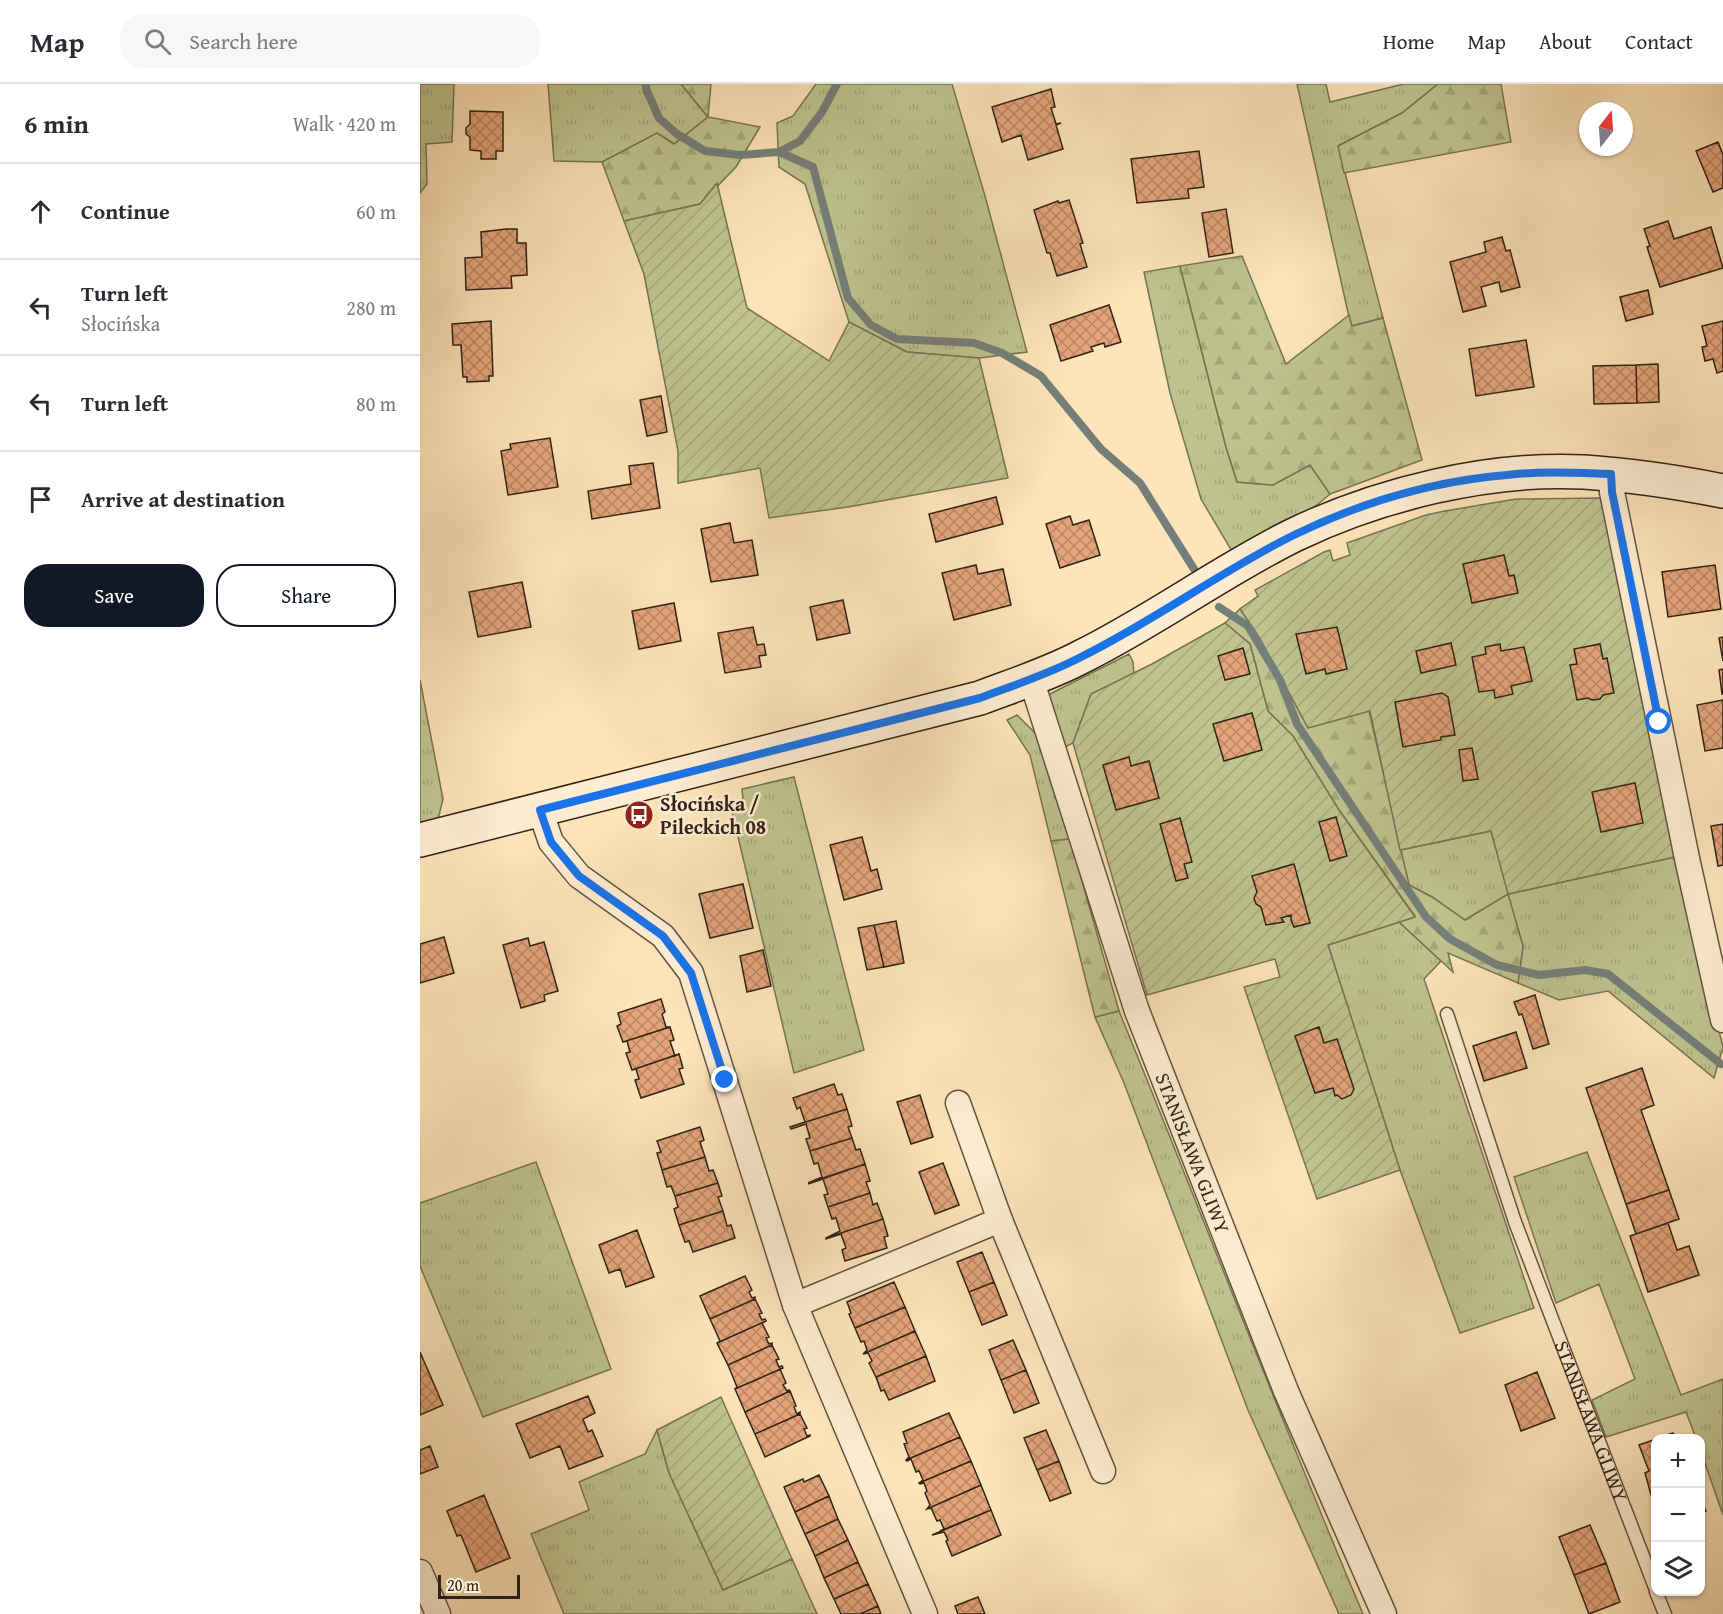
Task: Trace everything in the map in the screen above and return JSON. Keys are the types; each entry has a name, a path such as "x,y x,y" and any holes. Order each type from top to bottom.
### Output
{"street":[{"path":"420,840 980,698 1081,658 1293,536 1358,508 1400,495 1447,484 1507,475 1581,472 1682,483 1723,491"},
{"path":"1611,474 1685,852 1723,1020"},
{"name":"STANISŁAWA GLIWY","path":"1031,679 1137,1011 1286,1391 1384,1614"},
{"path":"540,810 551,842 579,876 663,936 691,973 795,1305 925,1614"},
{"path":"958,1103 1000,1220 1103,1471"},
{"path":"795,1305 1000,1220"},
{"path":"420,1572 438,1614"}],"lane":[{"name":"STANISŁAWA GLIWY","path":"1447,1014 1515,1222 1651,1578"},
{"name":"STANISŁAWA GLIWY","path":"1658,1596 1665,1614"}],"green space":[{"path":"420,84 454,84 452,142 426,144 427,184 420,193"},
{"path":"548,84 681,84 708,117 674,144 657,133 602,162 554,161"},
{"path":"681,84 711,84 708,117"},
{"path":"816,84 952,84 1027,352 979,358 907,352 849,322 805,184 779,167 777,123 793,116"},
{"path":"1297,84 1326,84 1330,102 1404,84 1438,84 1402,113 1338,146 1383,318 1351,326"},
{"path":"1438,84 1501,84 1511,142 1344,173 1338,146 1402,113"},
{"path":"708,117 760,127 736,167 700,204 624,221 602,162 657,133 674,144"},
{"path":"717,183 747,308 829,361 849,322 907,352 979,358 1008,478 848,507 769,518 760,468 678,483 678,451 644,274 624,221 700,204"},
{"path":"1242,256 1286,364 1349,315 1352,326 1383,318 1422,460 1330,494 1310,465 1273,485 1237,482 1180,266"},
{"path":"1180,266 1237,482 1273,485 1310,465 1330,494 1317,505 1233,553 1201,499 1170,393 1144,272"},
{"path":"1602,498 1675,857 1508,894 1491,831 1400,850 1370,711 1308,728 1259,637 1240,609 1258,596 1255,590 1324,552 1330,550 1333,561 1350,555 1347,543 1426,515 1516,499"},
{"path":"1240,609 1259,637 1369,711 1409,885 1432,897 1465,920 1508,894 1523,946 1518,983 1448,953 1453,972 1399,922 1415,916 1339,810 1293,736 1268,711 1250,644 1225,623"},
{"path":"1225,623 1250,644 1268,711 1293,736 1339,810 1415,917 1328,945 1400,1170 1317,1199 1244,987 1280,977 1275,959 1147,995 1073,743 1091,694 1152,664"},
{"path":"1129,654 1133,662 1134,674 1091,694 1073,743 1065,747 1048,695"},
{"path":"420,680 443,799 438,819 420,823"},
{"path":"1017,715 1039,737 1070,839 1051,841 1030,755 1007,720"},
{"path":"794,777 864,1050 794,1073 730,803 743,799 742,789"},
{"path":"1491,831 1509,894 1675,857 1723,1047 1714,1078 1608,991 1559,1000 1518,983 1523,946 1508,895 1465,920 1432,897 1409,885 1400,850"},
{"path":"1070,839 1119,1011 1095,1017 1051,841"},
{"path":"1399,922 1441,961 1424,979 1534,1308 1460,1333 1400,1170 1328,945"},
{"path":"1119,1011 1363,1614 1339,1614 1248,1410 1124,1083 1095,1017"},
{"path":"1587,1152 1681,1395 1723,1379 1723,1515 1705,1463 1705,1434 1694,1434 1686,1412 1606,1437 1592,1400 1635,1379 1599,1284 1556,1303 1514,1177"},
{"path":"536,1162 611,1369 483,1417 420,1266 420,1203"},
{"path":"721,1397 792,1559 723,1590 669,1473 657,1430"},
{"path":"657,1430 669,1473 723,1590 792,1559 817,1614 564,1614 531,1534 589,1510 579,1482 645,1454"}],"building":[{"path":"1051,89 1055,107 1051,108 1056,124 1061,123 1056,125 1063,149 1028,160 1021,135 1002,142 992,107"},
{"path":"470,111 503,112 503,151 496,151 496,159 481,159 481,151 470,150 470,137 466,134 466,128 470,124"},
{"path":"1718,142 1723,155 1723,188 1713,192 1696,151"},
{"path":"1199,151 1204,187 1188,189 1189,198 1137,203 1131,159"},
{"path":"1069,200 1083,243 1080,244 1087,267 1057,276 1050,253 1047,253 1034,210 1058,201 1059,203"},
{"path":"1226,209 1233,253 1209,257 1202,213"},
{"path":"1668,221 1674,239 1711,227 1723,268 1660,287 1647,247 1650,246 1644,229"},
{"path":"517,229 517,243 526,243 527,275 511,276 512,288 466,290 465,258 482,257 481,232"},
{"path":"1502,237 1506,251 1510,250 1520,287 1501,292 1499,282 1481,287 1486,306 1463,312 1450,262 1486,252 1484,242"},
{"path":"1648,290 1653,314 1626,321 1620,297"},
{"path":"1109,305 1121,342 1105,347 1104,343 1091,347 1093,351 1061,361 1050,325"},
{"path":"491,321 493,376 489,376 489,381 467,382 467,377 463,377 461,345 453,345 452,324"},
{"path":"1723,321 1723,371 1717,373 1713,359 1705,361 1702,347 1707,346 1702,326"},
{"path":"1526,340 1534,387 1476,396 1469,349"},
{"path":"1658,364 1659,402 1637,403 1636,365"},
{"path":"1636,365 1637,403 1594,404 1593,366"},
{"path":"661,396 667,432 647,436 640,400"},
{"path":"550,438 558,487 508,495 501,451 511,449 510,444"},
{"path":"653,463 660,508 592,519 588,491 631,484 629,466"},
{"path":"996,497 1003,524 936,542 929,514"},
{"path":"1070,516 1073,525 1089,520 1100,555 1060,568 1046,524"},
{"path":"730,523 734,543 752,540 758,575 711,582 701,529"},
{"path":"1504,555 1509,576 1514,575 1518,593 1472,603 1463,564"},
{"path":"976,565 978,574 1003,569 1011,605 954,620 942,573"},
{"path":"1715,565 1721,609 1668,617 1662,572"},
{"path":"522,582 531,627 478,637 469,592"},
{"path":"843,600 850,633 817,640 810,607"},
{"path":"674,603 681,641 639,649 632,611"},
{"path":"753,627 757,645 764,644 766,655 759,656 761,667 725,673 718,633"},
{"path":"1337,627 1347,669 1326,674 1325,669 1306,674 1296,634"},
{"path":"1723,637 1723,661 1719,638"},
{"path":"1451,643 1456,665 1421,673 1416,651"},
{"path":"1500,644 1501,651 1524,647 1532,681 1511,686 1513,694 1495,698 1494,690 1479,692 1472,657 1486,654 1485,647"},
{"path":"1600,644 1603,659 1607,658 1614,693 1603,695 1600,699 1577,700 1570,665 1577,664 1574,649"},
{"path":"1243,648 1250,674 1225,680 1218,656"},
{"path":"1723,669 1723,694 1722,694 1719,670"},
{"path":"1442,693 1448,697 1455,735 1403,747 1395,702"},
{"path":"1723,700 1723,748 1705,751 1697,705"},
{"path":"1252,713 1262,750 1224,761 1213,724"},
{"path":"1472,748 1478,779 1463,781 1459,750"},
{"path":"1129,757 1131,766 1149,761 1159,798 1116,810 1103,765"},
{"path":"1635,783 1643,823 1601,832 1592,792"},
{"path":"1336,817 1347,856 1330,861 1319,822"},
{"path":"1180,818 1192,862 1184,864 1188,878 1176,881 1160,824"},
{"path":"1723,824 1723,865 1718,866 1711,826"},
{"path":"862,837 871,871 877,869 882,889 844,900 830,845"},
{"path":"1294,864 1310,923 1294,927 1291,915 1281,918 1284,922 1266,925 1261,907 1256,904 1254,898 1257,892 1252,876"},
{"path":"743,884 753,928 710,938 699,894"},
{"path":"896,921 904,963 884,967 874,925"},
{"path":"874,925 884,967 867,970 858,928"},
{"path":"444,937 454,973 420,983 420,944"},
{"path":"528,938 530,946 544,942 558,991 544,995 545,1001 521,1008 503,945"},
{"path":"763,950 771,986 747,992 740,956"},
{"path":"1535,995 1549,1044 1533,1049 1522,1014 1519,1015 1514,1002"},
{"path":"661,999 666,1027 670,1027 623,1042 617,1026 621,1024 618,1013"},
{"path":"670,1027 674,1040 670,1041 675,1055 632,1070 626,1053 630,1052 627,1041 623,1042"},
{"path":"1319,1027 1324,1043 1337,1039 1354,1089 1351,1095 1342,1099 1335,1096 1333,1088 1315,1093 1295,1036"},
{"path":"1516,1032 1527,1068 1484,1081 1473,1046"},
{"path":"679,1054 683,1068 679,1069 684,1084 641,1098 635,1080 639,1079 636,1069 632,1070"},
{"path":"1642,1068 1654,1105 1641,1110 1669,1190 1626,1204 1586,1088"},
{"path":"834,1084 838,1095 842,1094 847,1109 790,1127 805,1122 800,1107 797,1109 793,1098"},
{"path":"920,1095 933,1137 911,1144 897,1102"},
{"path":"847,1109 852,1126 848,1127 852,1138 810,1151 806,1139 810,1138 806,1124 791,1129 790,1127"},
{"path":"700,1127 704,1140 700,1142 705,1157 662,1170 657,1153 661,1152 657,1141"},
{"path":"852,1138 856,1150 860,1149 865,1164 808,1183 822,1177 818,1163 814,1164 810,1151"},
{"path":"705,1157 709,1171 713,1170 718,1183 675,1196 671,1186 667,1187 662,1170"},
{"path":"943,1163 959,1205 935,1214 919,1172"},
{"path":"865,1164 870,1181 866,1182 870,1193 828,1207 824,1195 828,1194 823,1179 808,1184"},
{"path":"718,1183 722,1196 718,1197 723,1211 679,1225 674,1209 678,1207 675,1196"},
{"path":"1669,1190 1679,1219 1636,1234 1626,1204"},
{"path":"870,1193 873,1205 877,1203 883,1219 826,1238 840,1231 836,1218 832,1219 828,1207"},
{"path":"723,1211 727,1226 731,1225 735,1238 693,1252 689,1241 685,1242 679,1225"},
{"path":"883,1219 888,1236 884,1237 887,1248 845,1261 842,1250 846,1248 841,1234 826,1239 826,1238"},
{"path":"1668,1223 1677,1250 1689,1246 1699,1275 1648,1292 1630,1236"},
{"path":"637,1230 654,1277 626,1287 620,1269 609,1273 599,1245"},
{"path":"982,1252 994,1282 969,1292 957,1262"},
{"path":"745,1276 752,1290 749,1292 755,1299 710,1319 700,1296"},
{"path":"894,1282 905,1307 855,1328 847,1302"},
{"path":"994,1282 1007,1315 982,1325 969,1292"},
{"path":"755,1299 762,1313 759,1314 762,1320 766,1321 717,1343 720,1341 710,1319"},
{"path":"905,1307 915,1331 863,1354 867,1350 855,1328"},
{"path":"766,1321 762,1323 769,1337 766,1338 772,1345 728,1365 717,1343"},
{"path":"915,1331 926,1356 876,1377 869,1363 872,1361 868,1353 863,1354"},
{"path":"1013,1340 1026,1370 1001,1380 989,1350"},
{"path":"772,1345 779,1359 776,1360 779,1367 783,1368 735,1389 737,1387 728,1365"},
{"path":"420,1352 443,1405 420,1415"},
{"path":"926,1356 935,1381 889,1400 884,1390 881,1391 876,1377"},
{"path":"780,1369 786,1383 783,1385 787,1391 790,1391 745,1412 735,1389"},
{"path":"1026,1370 1039,1403 1014,1413 1001,1380"},
{"path":"1537,1372 1555,1418 1521,1431 1505,1385"},
{"path":"790,1391 797,1414 800,1412 800,1414 755,1434 745,1412"},
{"path":"588,1396 595,1413 583,1419 588,1432 592,1430 603,1456 569,1469 560,1446 530,1458 516,1424"},
{"path":"949,1413 960,1437 906,1460 909,1457 904,1444 907,1443 903,1432"},
{"path":"800,1414 807,1428 804,1429 807,1436 810,1436 765,1457 755,1434"},
{"path":"1046,1430 1059,1461 1037,1470 1024,1438"},
{"path":"960,1437 971,1461 919,1483 923,1480 919,1471 916,1472 911,1459 906,1460"},
{"path":"1651,1441 1651,1495 1645,1473 1649,1471 1639,1445"},
{"path":"430,1446 438,1467 420,1474 420,1450"},
{"path":"971,1461 981,1485 927,1509 930,1505 925,1493 927,1491 924,1483 919,1483"},
{"path":"1059,1461 1071,1493 1050,1501 1037,1470"},
{"path":"819,1475 829,1496 795,1512 784,1487"},
{"path":"981,1485 991,1510 940,1531 944,1529 940,1520 937,1521 931,1508 927,1509"},
{"path":"484,1495 510,1558 476,1572 461,1535 457,1536 447,1511"},
{"path":"829,1496 838,1519 805,1534 795,1512"},
{"path":"991,1510 1001,1535 952,1556 944,1532 932,1535"},
{"path":"838,1519 848,1540 815,1556 805,1534"},
{"path":"1590,1525 1606,1563 1574,1575 1559,1537"},
{"path":"848,1540 858,1562 824,1578 815,1556"},
{"path":"858,1562 868,1584 834,1599 824,1578"},
{"path":"1606,1563 1620,1602 1589,1614 1574,1575"},
{"path":"868,1584 878,1606 860,1614 841,1614 834,1599"},
{"path":"978,1597 985,1614 958,1614 955,1606"},
{"path":"878,1606 881,1614 860,1614"}],"waterway":[{"path":"646,84 659,118 677,134 705,151 740,155 779,152 800,141 822,112 837,84"},
{"path":"779,152 813,167 848,298 871,325 897,339 974,343 1002,353 1041,376 1101,449 1140,483 1194,569"},
{"path":"1219,607 1248,626 1280,680 1297,724 1426,917 1450,939 1497,965 1539,975 1585,970 1608,974 1721,1064"}],"place":[{"name":"Słocińska / Pileckich 08","path":"639,815"}],"route":[{"path":"725,1080 691,973 663,936 579,876 551,842 540,810 980,698 1081,658 1293,536 1358,508 1447,484 1507,475 1581,472 1611,474 1612,492 1659,722"}]}
